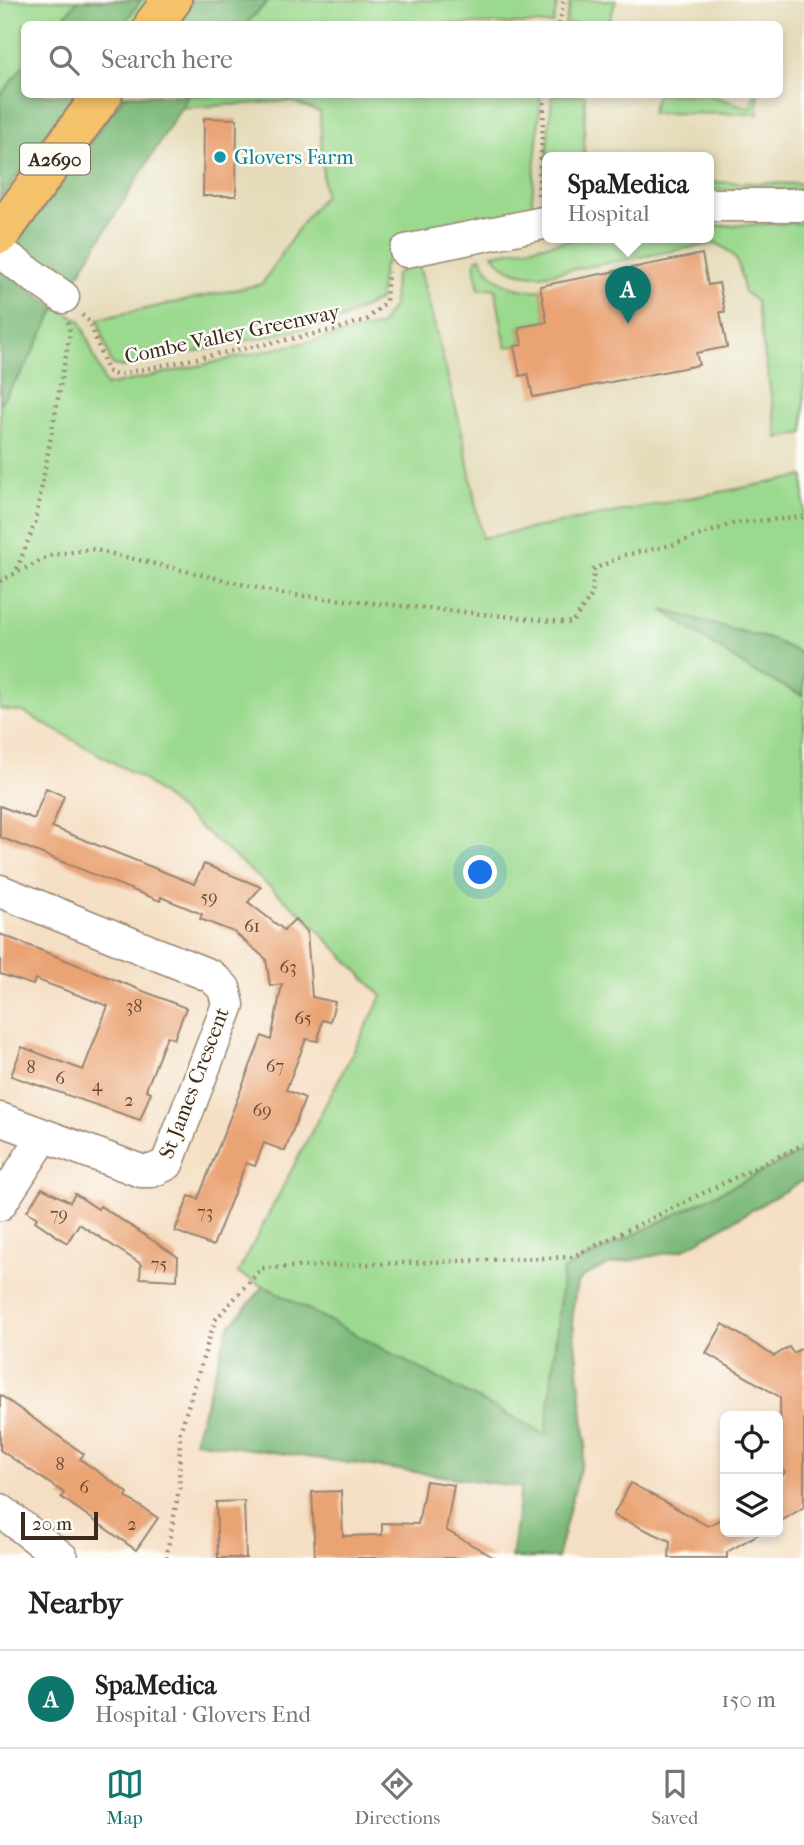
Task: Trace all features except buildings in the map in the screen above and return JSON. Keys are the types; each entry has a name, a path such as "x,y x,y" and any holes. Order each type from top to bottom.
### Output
{"main road":[{"path":"156,21 172,0"},
{"name":"A2690","path":"0,234 100,98"}],"street":[{"path":"714,205 804,205"},
{"path":"406,251 542,223"},
{"path":"0,252 63,297"},
{"name":"St James Crescent","path":"0,891 211,976 224,988 228,1005 167,1164 152,1171 141,1171 0,1119"},
{"path":"0,1204 44,1136"},
{"path":"0,1510 62,1558"}],"path":[{"path":"560,21 564,0"},
{"path":"544,152 545,98"},
{"name":"Combe Valley Greenway","path":"63,297 90,322 107,371 116,375 338,329 368,319 386,302 388,272 406,251"},
{"path":"16,570 35,523 70,333 63,297"},
{"path":"0,580 52,555 91,549 284,594 572,623 592,595 594,569 604,564 625,555 671,545 735,523 804,517"},
{"path":"166,1558 179,1489 180,1432 215,1320 262,1268 572,1257 804,1144"}],"shaded area":[{"path":"269,0 804,0 804,482 457,547 72,501 80,320 70,288 187,98 783,98 783,21 249,21"}],"green space":[{"path":"0,0 194,0 178,21 21,21 21,98 123,98 13,247 0,238"},
{"path":"78,0 141,0 126,21 60,21"},
{"path":"194,0 269,0 249,21 178,21"},
{"path":"269,0 558,0 554,21 249,21"},
{"path":"571,0 616,0 609,21 566,21"},
{"path":"21,69 21,98 72,98 0,199 0,96"},
{"path":"123,98 187,98 70,288 13,247"},
{"path":"187,98 541,98 531,210 401,237 383,268 379,300 336,322 122,367 111,364 98,319 262,284 302,223 324,196 320,112 290,101 181,108"},
{"path":"552,98 585,98 584,152 547,152"},
{"path":"656,98 718,98 750,108 753,98 758,98 758,114 651,113"},
{"path":"714,182 804,184 804,190 714,190"},
{"path":"804,223 804,433 778,438 756,301 744,292 734,257 716,243 542,275 508,269 493,254 555,243 714,243 714,226"},
{"path":"481,257 491,273 505,284 522,289 541,290 547,322 519,327 522,345 506,347 495,288 479,289 475,271 476,259"},
{"path":"418,262 462,432 482,538 804,476 804,655 773,640 665,611 752,671 804,696 804,1151 563,1270 546,1435 238,1273 382,996 303,915 143,779 23,712 0,709 0,403 24,369 56,308 80,320 106,386 380,326 393,306 395,276 409,264"},
{"path":"0,268 56,308 24,369 0,403"},
{"path":"662,610 773,640 804,655 804,696 752,671"},
{"path":"804,1151 804,1180 682,1250 608,1265 584,1276 577,1283 572,1313 586,1445 557,1558 511,1558 521,1487 194,1441 228,1328 264,1286 546,1435 563,1270"}],"place":[{"name":"Glovers Farm","path":"220,157"},
{"name":"SpaMedica","path":"628,324"}]}
